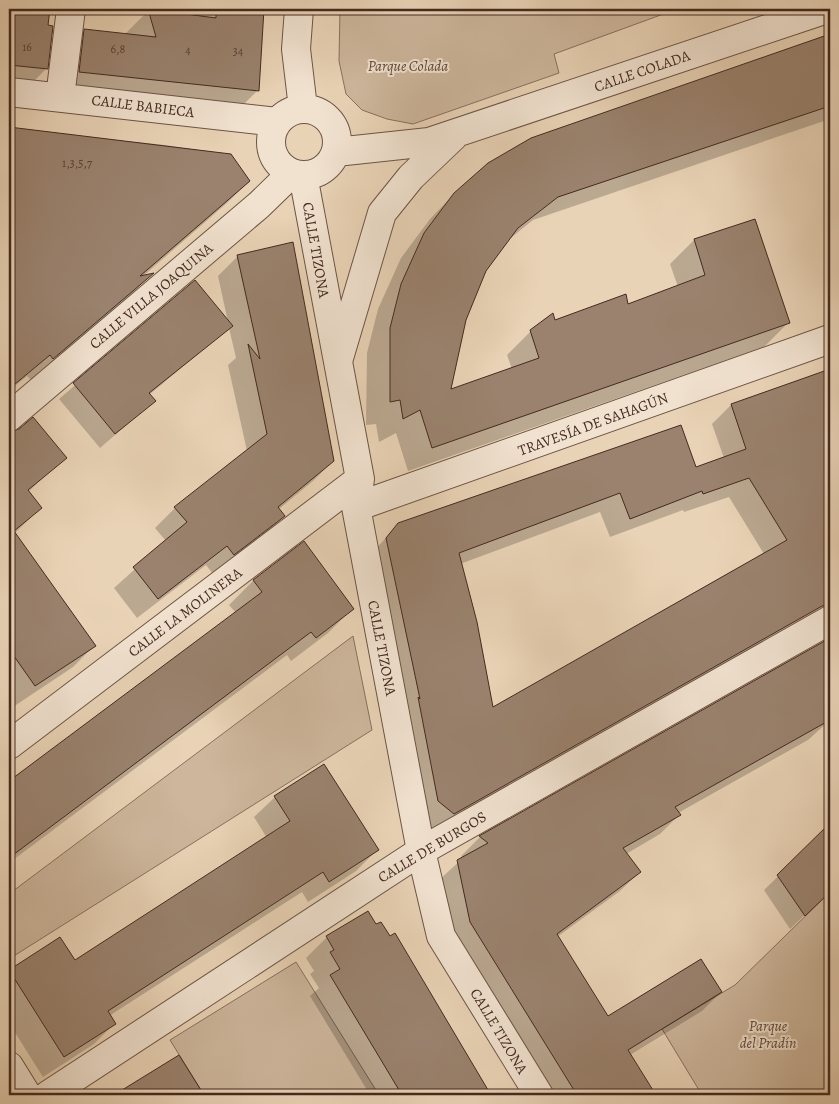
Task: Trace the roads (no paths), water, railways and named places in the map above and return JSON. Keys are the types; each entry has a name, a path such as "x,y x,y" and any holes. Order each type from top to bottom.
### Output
{"street":[{"path":"60,96 71,9"},
{"path":"299,9 296,49 302,108"},
{"name":"CALLE COLADA","path":"336,152 429,142 827,9"},
{"name":"CALLE BABIECA","path":"9,92 60,96 277,122"},
{"path":"302,108 314,110 324,115 332,123 337,133 336,152 328,165 319,172 298,174 278,163 272,154 270,144 271,133 277,122 292,110 302,108"},
{"name":"CALLE COLADA","path":"337,362 382,213 411,177 457,133"},
{"name":"CALLE TIZONA","path":"298,174 360,479 356,508 421,851 441,936 539,1095"},
{"name":"CALLE VILLA JOAQUINA","path":"9,417 298,174"},
{"name":"TRAVESÍA DE SAHAGÚN","path":"356,508 830,339"},
{"name":"CALLE LA MOLINERA","path":"9,745 360,479"},
{"name":"CALLE DE BURGOS","path":"48,1095 421,851 830,620"},
{"path":"9,1066 27,1095"}],"park label":[{"name":"Parque Colada","path":"408,66"},
{"name":"Parque del Pradín","path":"768,1034"}]}
